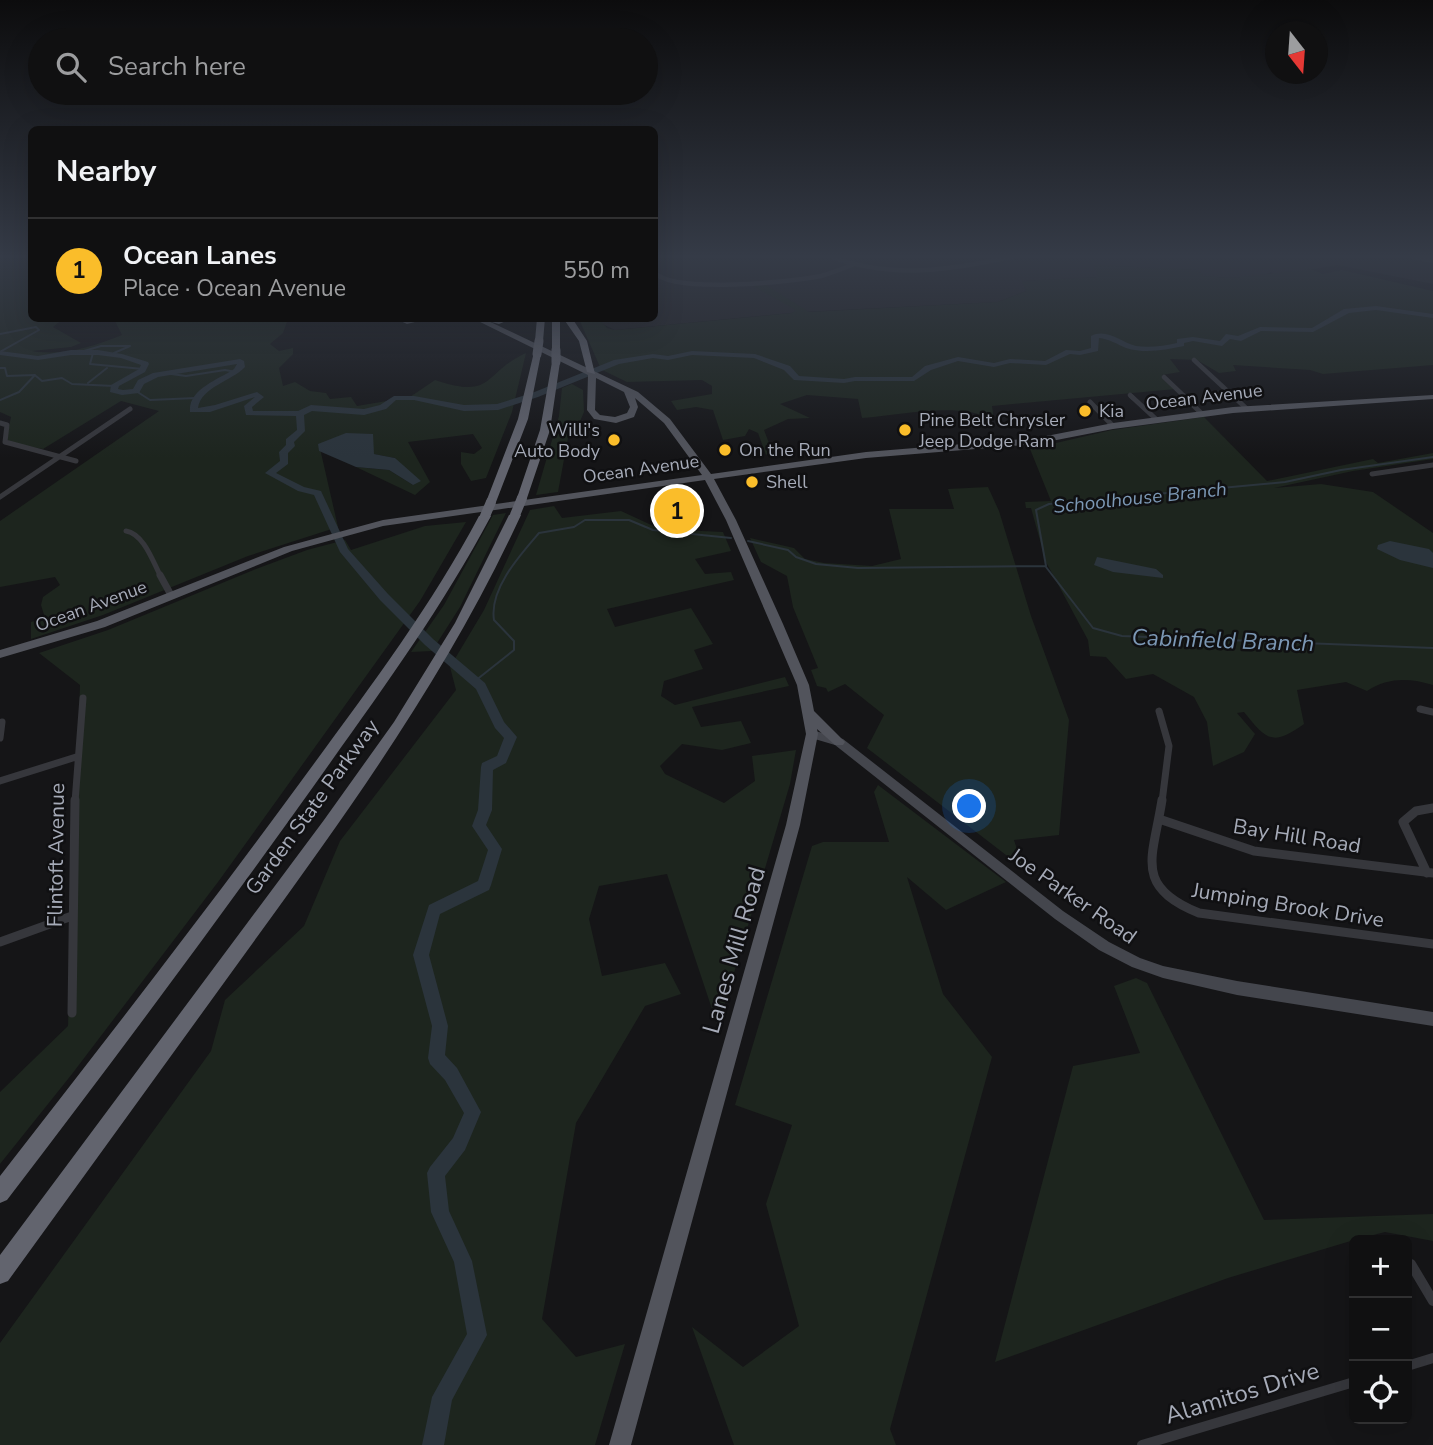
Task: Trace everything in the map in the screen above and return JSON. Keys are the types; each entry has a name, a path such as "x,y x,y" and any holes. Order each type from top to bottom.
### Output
{"highway":[{"name":"Garden State Parkway","path":"0,1193 169,973 409,643 462,561 491,502 526,407 541,323"},
{"name":"Garden State Parkway","path":"0,1273 359,786 432,676 480,590 515,515 542,442 554,383 556,323"},
{"path":"571,323 580,335 593,373"}],"main road":[{"path":"481,323 593,373 648,403 667,421 708,477"},
{"path":"487,323 521,341"},
{"path":"593,373 591,410 597,417 615,420 631,415 635,407 628,391"},
{"name":"Ocean Avenue","path":"0,654 66,636 288,549 344,532 432,515 890,452 1036,441 1113,426 1202,414 1433,397"},
{"name":"Lanes Mill Road","path":"620,1445 793,825 812,734 803,685 727,511 708,477"},
{"path":"809,713 839,742"}],"street":[{"path":"1194,360 1247,409"},
{"path":"1164,377 1202,414"},
{"path":"1130,396 1157,420"},
{"path":"1090,402 1113,426"},
{"path":"0,497 130,409"},
{"path":"0,422 7,425 5,442 76,461"},
{"path":"1372,474 1433,465"},
{"path":"126,531 140,537 171,595"},
{"name":"Flintoft Avenue","path":"72,1013 76,757 83,698"},
{"path":"1420,709 1433,712"},
{"name":"Jumping Brook Drive","path":"1159,711 1169,746 1151,871 1155,884 1177,904 1199,913 1433,944"},
{"path":"0,738 2,722"},
{"name":"Joe Parker Road","path":"812,734 839,742 1059,915 1104,946 1137,963 1163,972 1237,988 1433,1019"},
{"path":"0,781 76,757"},
{"path":"1430,873 1403,822 1416,810 1433,808"},
{"name":"Bay Hill Road","path":"1159,819 1254,851 1430,873"},
{"path":"0,942 72,916"},
{"path":"1412,1266 1433,1301"},
{"path":"1412,1364 1433,1358"},
{"name":"Alamitos Drive","path":"1142,1445 1349,1383"}],"shaded area":[{"path":"0,323 57,323 53,327 81,343 71,347 32,351 55,352 78,349 122,335 116,323 286,323 283,333 270,344 279,351 293,348 293,354 279,368 283,386 295,382 310,391 326,393 330,399 351,397 357,406 410,397 435,380 468,387 479,386 526,353 512,412 486,478 471,481 461,464 461,452 474,454 482,448 473,434 408,442 430,482 415,495 356,467 389,470 413,485 395,458 319,444 338,527 248,556 103,615 31,639 31,622 45,618 41,605 43,597 60,585 55,577 0,587 0,521 159,411 121,401 43,449 9,443 7,437 11,417 0,412"},
{"path":"581,323 603,323 615,330 683,323 1433,323 1433,365 1323,374 1310,370 1233,365 1236,371 1219,373 1197,360 1170,359 1180,372 1162,375 1176,389 992,406 994,420 980,414 947,410 862,418 858,399 807,395 780,404 810,418 788,419 764,430 772,451 766,455 758,433 749,429 745,436 723,440 713,410 696,407 677,410 671,401 712,394 712,386 702,380 627,382 598,368 600,367"},
{"path":"601,323 683,323 615,330"},
{"path":"572,384 583,390 584,412 578,426 570,427 558,492 536,495 559,416 562,388"},
{"path":"1204,417 1267,481 1373,459 1378,463 1433,453 1433,459 1353,471 1274,488 1321,484 1373,492 1433,533 1433,685 1399,680 1383,683 1367,691 1346,682 1297,690 1304,724 1277,738 1265,734 1244,712 1237,713 1255,734 1244,752 1213,766 1207,722 1194,697 1153,674 1126,679 1106,657 1090,656 1088,640 1046,562 1031,508 1026,508 1025,502 1051,501 1030,449 1112,430"},
{"path":"346,433 373,434 374,454 395,458 421,481 413,485 389,470 356,467 319,451 318,444"},
{"path":"988,487 999,511 1031,616 1069,720 1059,835 1014,840 1023,868 867,748 884,715 845,684 828,692 826,688 817,686 811,670 818,668 793,607 787,576 761,562 750,538 794,548 805,559 872,566 901,559 889,509 954,509 948,489"},
{"path":"554,506 562,518 621,511 660,529 723,532 731,551 695,559 705,574 731,572 734,580 607,609 615,627 691,608 713,644 694,650 703,669 664,681 661,696 675,705 785,677 789,686 692,707 701,727 741,721 751,743 722,750 682,744 660,766 665,774 724,803 755,781 752,756 796,750 790,784 718,1027 667,874 599,886 589,919 602,976 665,963 681,994 645,1006 576,1123 542,1319 576,1357 625,1344 595,1445 0,1445 0,1343 211,1051 225,1000 304,926 340,841 456,690 450,667 484,610 530,510"},
{"path":"506,513 460,607 432,651 411,652 444,605 493,515"},
{"path":"466,522 420,601 218,882 0,1164 0,1092 68,1026 80,685 39,653 108,630 307,550 345,540 351,550 425,526"},
{"path":"1390,541 1429,549 1433,553 1433,568 1400,560 1377,549 1378,545"},
{"path":"1097,557 1156,569 1163,578 1113,572 1094,565"},
{"path":"878,785 1006,882 946,910 907,877 943,994 992,1057 890,1429 896,1445 734,1445 692,1327 743,1367 799,1326 766,1204 792,1125 735,1105 812,846 823,842 889,842 874,792"},
{"path":"1136,978 1147,983 1264,1220 1433,1214 1433,1241 1385,1232 1349,1235 1349,1242 1228,1278 995,1362 1073,1066 1140,1053 1114,986"}],"waterway":[{"path":"300,414 311,408 364,412 383,407 394,398 414,398 464,408 498,407 617,362 653,356 668,358 692,353 755,356 787,368 797,378 844,381 914,379 928,368 958,359 994,365 1010,361 1046,363 1069,352 1080,353 1095,349 1095,336 1100,335 1143,349 1169,347 1181,344 1180,341 1193,339 1222,344 1229,336 1238,339 1260,329 1313,330 1325,323"},
{"path":"0,334 36,327 39,330 0,352"},
{"path":"84,351 101,346 130,346 114,353"},
{"path":"0,353 38,358 71,352 98,353 122,356 145,364 142,370 115,385 113,390 122,393 136,391 141,382 156,375 240,361 242,365 237,371 199,395 193,410 210,409 257,394 260,397 248,406 249,413 300,414"},
{"path":"93,353 90,364 143,369"},
{"path":"0,368 5,368 7,376 35,375 19,392 0,400"},
{"path":"88,383 107,368"},
{"path":"164,373 186,376 225,370 236,372"},
{"path":"36,376 42,381 62,378 72,384 114,386"},
{"path":"136,391 150,400 196,398"},
{"path":"300,414 301,431 289,441 291,446 283,452 285,462 270,473 301,489 318,493 344,550 384,597 429,642 481,686 499,725 511,737 502,759 487,767 485,810 479,826 495,849 484,885 434,910 421,955 440,1026 436,1058 451,1074 473,1112 459,1144 436,1173 440,1212 463,1261 477,1335 442,1397 433,1445"},
{"name":"Schoolhouse Branch","path":"748,541 788,550 796,557 816,564 858,568 1046,566 1036,510 1049,504 1285,482 1341,470 1433,457"},
{"name":"Schoolhouse Branch","path":"475,681 514,650 514,641 494,620 496,596 508,573 539,533 574,527 585,520 629,520 653,530 731,538"},
{"name":"Cabinfield Branch","path":"1046,567 1093,628 1122,636 1433,648"}],"place":[{"name":"Kia","path":"1085,411"},
{"name":"Pine Belt Chrysler Jeep Dodge Ram","path":"905,430"},
{"name":"Willi's Auto Body","path":"614,440"},
{"name":"On the Run","path":"725,450"},
{"name":"Shell","path":"752,482"},
{"name":"Ocean Lanes","path":"677,511"}]}
